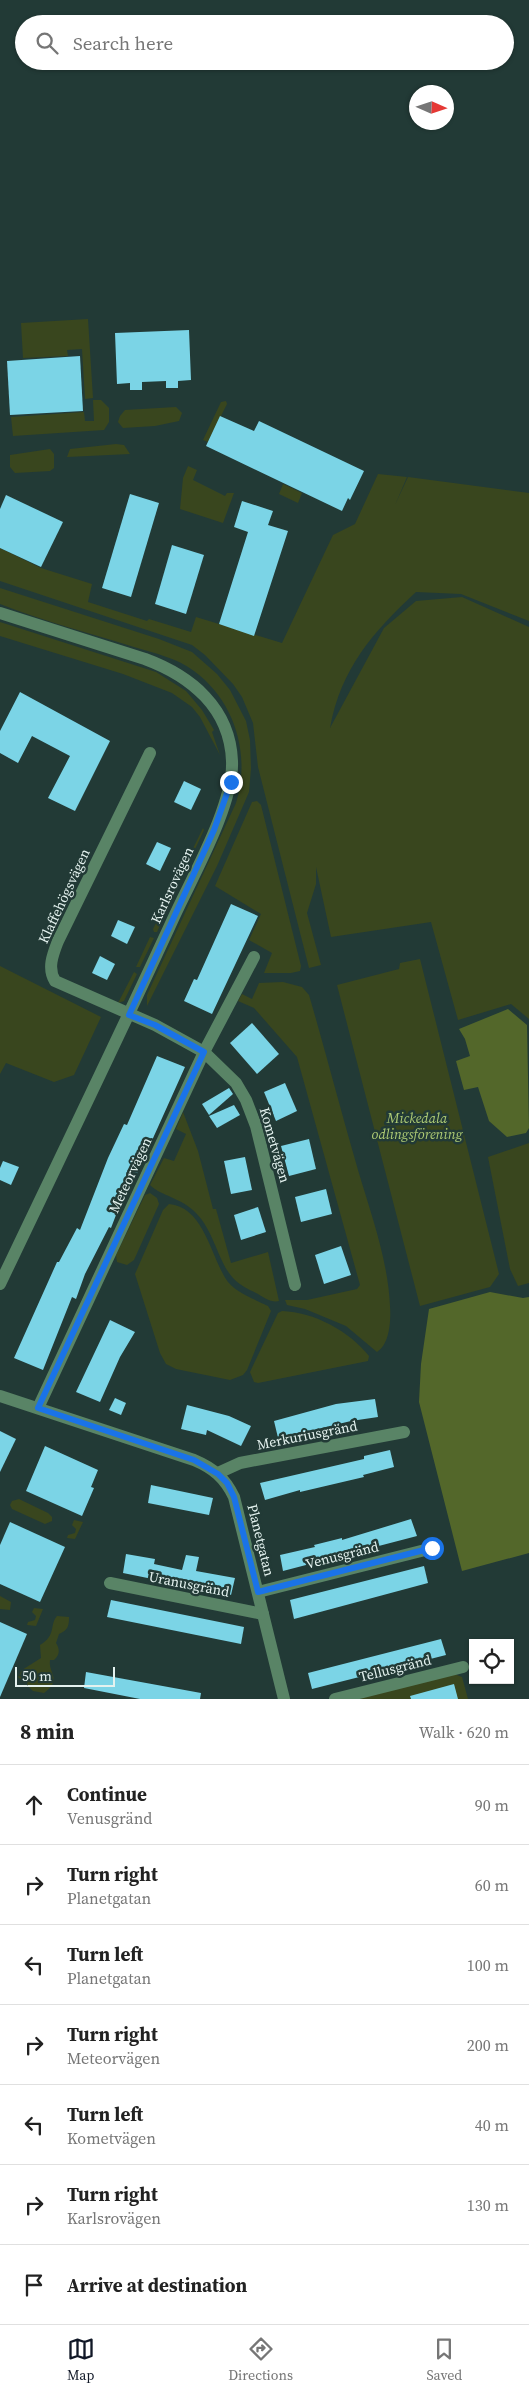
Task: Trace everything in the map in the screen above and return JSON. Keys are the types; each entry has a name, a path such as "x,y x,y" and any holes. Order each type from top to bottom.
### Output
{"street":[{"name":"Karlsrovägen","path":"0,613 145,659 176,672 202,691 218,714 229,742 232,771 228,796 129,1015 0,1284"},
{"name":"Klaffehögsvägen","path":"129,1015 55,981 51,974 51,959 150,753"},
{"name":"Meteorvägen","path":"38,1408 204,1052 254,957"},
{"name":"Kometvägen","path":"129,1015 155,1025 204,1052 236,1083 246,1100 256,1126 296,1285"},
{"name":"Planetgatan","path":"0,1396 194,1460 218,1474 227,1483 234,1497 284,1699"},
{"name":"Merkuriusgränd","path":"218,1474 240,1463 404,1432"},
{"name":"Venusgränd","path":"258,1592 432,1548"},
{"name":"Uranusgränd","path":"110,1583 263,1614"},
{"name":"Tellusgränd","path":"335,1699 463,1667"}],"green space":[{"path":"88,319 93,398 85,399 82,349 67,350 68,356 23,358 21,323"},
{"path":"93,400 101,400 109,408 109,422 104,430 13,436 11,417 84,412 85,421 94,421"},
{"path":"226,401 227,404 208,442 203,440 221,402"},
{"path":"176,407 182,413 179,421 155,426 123,428 118,422 125,410"},
{"path":"116,444 124,445 130,454 67,457 70,449"},
{"path":"50,449 54,454 54,468 50,471 15,473 10,467 10,455"},
{"path":"188,466 197,470 193,480 225,496 227,493 234,493 223,523 180,509 183,478"},
{"path":"378,474 407,477 395,505 408,477 529,493 529,621 461,594 416,592 386,622 361,652 342,687 330,728 384,628 416,601 462,597 529,627 529,1019 511,1004 458,1020 431,922 331,937 316,867 316,884 307,913 321,965 309,968 258,767 253,723 242,697 233,684 205,655 192,645 0,581 0,548 41,568 92,584 88,602 147,621 149,619 191,632 196,617 282,643 333,535 355,524"},
{"path":"283,484 302,493 298,503 279,494"},
{"path":"0,588 159,639 192,652 217,674 230,690 246,721 250,740 251,768 249,792 217,866 147,1006 147,995 236,803 242,766 236,730 220,698 208,683 187,666 165,656 0,604"},
{"path":"0,622 156,672 186,691 202,710 214,730 212,732 220,755 200,717 192,707 172,693 123,674 0,636"},
{"path":"257,801 261,805 301,966 300,971 264,973 272,953 249,940 261,914 215,886 252,802"},
{"path":"203,828 204,830 182,877 180,875"},
{"path":"176,883 179,884 157,932 154,932 153,929"},
{"path":"150,937 154,938 140,967 136,967"},
{"name":"Mickedala odlingsförening","path":"420,959 499,1274 490,1287 420,1306 337,985 399,969 400,963"},
{"path":"0,966 101,1017 74,1075 54,1082 6,1063 0,1074"},
{"path":"134,972 137,974 124,1001 118,1003"},
{"path":"283,982 302,987 309,995 378,1237 389,1289 390,1318 387,1338 377,1352 346,1326 305,1309 287,1305 285,1300 307,1300 357,1289 360,1285 297,1057 254,1008 238,1001 242,994 252,999 259,983"},
{"path":"508,1009 527,1025 529,1128 526,1133 507,1137 489,1121 478,1087 464,1090 456,1061 470,1056 465,1039 459,1029"},
{"path":"183,1112 198,1151 213,1209 216,1209 231,1263 268,1252 279,1301 268,1300 237,1282 224,1265 208,1229 196,1213 150,1185 164,1158 174,1161 186,1134 176,1129"},
{"path":"529,1143 529,1283 518,1286 510,1269 488,1157"},
{"path":"150,1193 157,1198 159,1204 134,1260 127,1265 117,1262 116,1255 145,1195"},
{"path":"169,1204 181,1207 191,1214 199,1224 228,1282 241,1293 268,1306 271,1311 247,1370 243,1375 230,1380 176,1369 166,1364 160,1353 135,1274 163,1210"},
{"path":"490,1292 523,1298 529,1297 529,1553 462,1571 419,1402 421,1364 429,1309"},
{"path":"282,1311 306,1315 330,1324 361,1347 369,1356 368,1361 258,1383 254,1382 250,1372 278,1313"},
{"path":"19,1499 48,1513 52,1517 52,1521 45,1524 12,1509 10,1505 12,1501"},
{"path":"74,1520 83,1522 75,1539 67,1538 68,1535 75,1533 76,1529 72,1525"},
{"path":"0,1596 11,1602 10,1610 0,1609"},
{"path":"34,1608 43,1609 36,1626 27,1625 28,1622 35,1620 36,1616 32,1612"},
{"path":"57,1616 69,1617 69,1620 67,1627 59,1634 56,1643 59,1650 58,1654 54,1660 50,1660 53,1684 44,1693 33,1691 18,1677 22,1670 41,1658 40,1645 49,1638"},
{"path":"454,1674 462,1677 468,1699 358,1699"}],"building":[{"path":"189,330 191,380 178,381 178,388 166,388 166,381 142,382 142,390 130,390 130,383 117,384 115,333"},
{"path":"80,356 83,411 10,415 7,361"},
{"path":"220,416 254,431 259,421 364,471 350,500 348,498 342,511 206,446"},
{"path":"130,494 159,503 131,597 102,588"},
{"path":"6,495 63,522 41,567 0,548 0,509"},
{"path":"242,501 273,511 268,525 288,531 254,636 219,624 248,532 234,527"},
{"path":"172,545 204,555 186,614 155,604"},
{"path":"20,692 110,741 75,811 48,798 70,756 32,736 18,763 0,753 0,731"},
{"path":"184,781 201,789 191,810 174,802"},
{"path":"157,842 171,848 160,871 146,864"},
{"path":"231,904 258,916 212,1014 184,1001 194,979 197,980"},
{"path":"118,920 135,927 127,944 111,936"},
{"path":"100,956 115,964 107,980 92,973"},
{"path":"252,1023 279,1054 257,1074 230,1043"},
{"path":"157,1056 185,1067 127,1196 124,1194 111,1228 109,1227 85,1274 76,1299 72,1297 43,1370 14,1358 57,1262 59,1262 77,1228 80,1230 108,1158 124,1124 127,1125"},
{"path":"285,1083 297,1111 276,1121 264,1092"},
{"path":"229,1088 233,1094 209,1115 202,1104"},
{"path":"234,1105 240,1115 217,1128 209,1116"},
{"path":"309,1139 316,1169 289,1176 281,1146"},
{"path":"245,1157 252,1190 231,1194 224,1161"},
{"path":"3,1161 19,1167 11,1185 0,1180 0,1168"},
{"path":"326,1189 332,1214 301,1222 295,1197"},
{"path":"258,1207 266,1232 241,1240 234,1215"},
{"path":"341,1246 351,1275 324,1284 315,1255"},
{"path":"110,1320 135,1332 120,1357 100,1402 76,1392"},
{"path":"115,1398 126,1403 121,1415 109,1410"},
{"path":"375,1399 378,1417 351,1421 305,1432 306,1436 279,1442 274,1421 336,1404"},
{"path":"187,1405 229,1416 251,1426 241,1446 207,1430 206,1435 181,1429"},
{"path":"0,1431 16,1439 0,1472"},
{"path":"45,1446 98,1470 91,1487 94,1488 82,1516 26,1491"},
{"path":"390,1450 394,1467 363,1475 364,1477 300,1492 300,1490 265,1500 260,1483 364,1459 364,1456"},
{"path":"151,1485 213,1498 209,1515 148,1503"},
{"path":"411,1519 417,1536 283,1571 280,1555 315,1547 314,1545 342,1538 342,1540"},
{"path":"10,1522 65,1547 40,1602 0,1584 0,1545"},
{"path":"126,1554 155,1559 154,1564 182,1570 186,1555 199,1557 196,1571 235,1578 231,1595 123,1573"},
{"path":"424,1566 428,1583 294,1619 290,1600"},
{"path":"111,1600 244,1627 241,1644 107,1617"},
{"path":"0,1622 27,1634 0,1697"},
{"path":"441,1639 446,1655 312,1689 308,1673"},
{"path":"86,1672 201,1693 200,1699 140,1699 84,1688"},
{"path":"454,1684 458,1699 411,1699 410,1696"}],"route":[{"path":"231,782 228,796 214,830 129,1015 155,1025 204,1052 38,1408 194,1460 204,1464 218,1474 227,1483 234,1497 258,1592 432,1548"}]}
